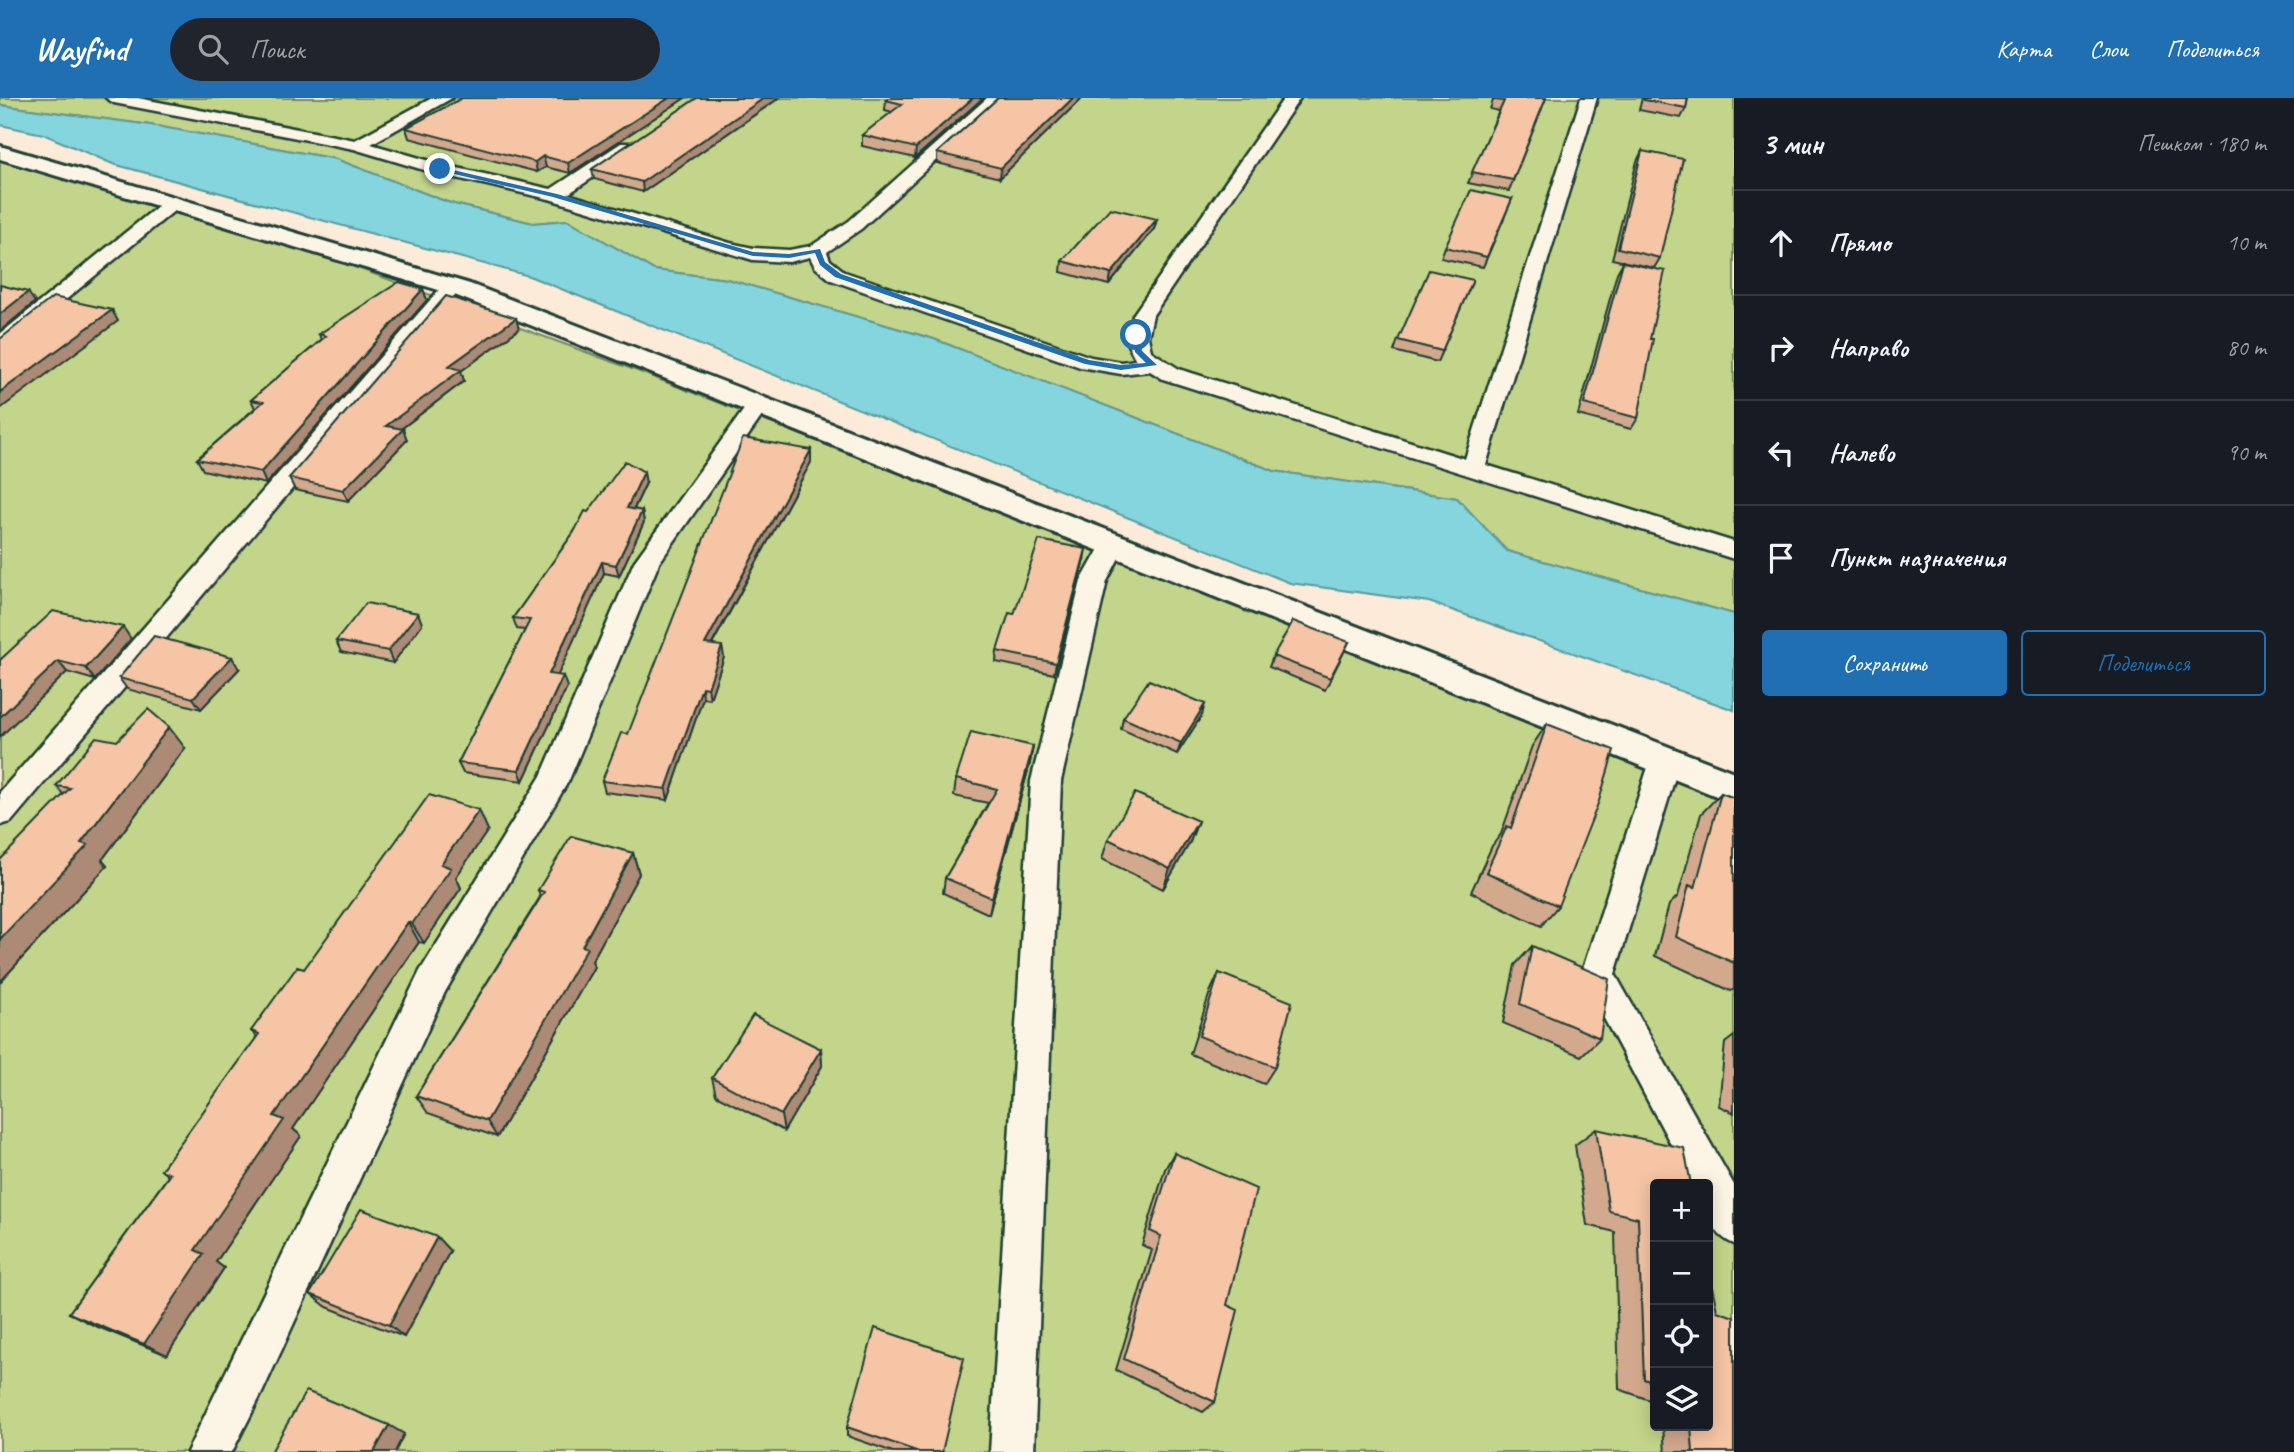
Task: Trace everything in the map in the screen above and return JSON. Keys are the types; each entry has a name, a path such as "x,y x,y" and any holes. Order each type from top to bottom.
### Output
{"street":[{"path":"0,152 452,286 1734,788"}],"lane":[{"path":"114,98 357,145 440,169 554,195 753,254 789,256 817,250 855,225 996,98"},
{"path":"176,110 201,98"},
{"path":"357,145 444,98"},
{"path":"1292,98 1143,315 1136,335 1139,352 1153,365 1171,374 1734,551"},
{"path":"1473,470 1589,98"},
{"path":"554,195 644,135"},
{"path":"0,344 174,202"},
{"path":"817,250 822,263 838,275 1087,363 1121,368 1153,365"},
{"path":"0,813 452,286"},
{"path":"209,1452 247,1378 432,982 554,780 648,562 758,406"},
{"path":"1012,1452 1046,781 1094,581 1113,546"},
{"path":"1665,761 1598,975 1734,1224"}],"green space":[{"path":"0,98 1734,98 1734,614 1507,551 1457,498 1274,471 934,339 727,279 654,270 568,220 533,223 450,203 336,159 151,125 0,105"},
{"path":"0,158 355,267 640,372 1734,800 1734,1452 0,1452"}],"water":[{"path":"0,105 151,125 336,159 450,203 533,223 568,220 654,270 727,279 934,339 1274,471 1457,498 1507,551 1734,614 1734,710 1429,602 1290,583 529,276 113,164 43,134 0,125"}],"building":[{"path":"462,98 669,98 568,163 543,156 535,162 406,128"},
{"path":"697,98 764,98 642,182 592,169"},
{"path":"973,98 916,148 862,135 902,104 886,100"},
{"path":"998,98 1073,98 1001,168 937,153"},
{"path":"1546,98 1513,180 1472,172 1504,101 1493,100"},
{"path":"1644,98 1688,98 1686,108"},
{"path":"1642,151 1683,159 1660,258 1618,248"},
{"path":"1471,190 1512,199 1487,257 1445,247"},
{"path":"1110,208 1157,219 1111,274 1062,261"},
{"path":"1623,262 1665,271 1650,339 1653,339 1638,418 1584,404"},
{"path":"1429,270 1473,280 1442,351 1398,340"},
{"path":"399,282 423,289 261,472 197,459 263,402 251,400 326,336 319,334"},
{"path":"0,285 28,292 0,314"},
{"path":"446,296 516,318 449,366 461,370 386,426 403,429 343,490 289,478"},
{"path":"53,297 112,310 0,392 0,339"},
{"path":"743,438 811,450 705,644 722,646 708,688 702,687 666,789 602,781 621,733 628,734"},
{"path":"625,461 644,472 627,508 642,511 616,565 602,562 549,674 563,676 519,770 458,763 530,620 513,618 574,532 585,511 588,512"},
{"path":"1039,540 1086,549 1056,663 997,651 1009,613 1014,614"},
{"path":"366,603 418,613 388,651 336,641"},
{"path":"53,611 123,627 86,668 58,661 0,717 0,660"},
{"path":"1293,621 1349,642 1330,678 1273,656"},
{"path":"154,636 232,657 193,698 119,678"},
{"path":"1149,680 1205,704 1181,743 1123,718"},
{"path":"148,709 169,727 81,843 88,845 0,939 0,860 70,788 56,786 96,737 117,741"},
{"path":"1547,724 1614,750 1599,801 1558,906 1486,872 1507,826 1511,828"},
{"path":"971,732 1033,746 992,898 945,878 997,789 956,779"},
{"path":"1135,793 1198,821 1170,869 1108,839"},
{"path":"1721,793 1734,798 1734,963 1676,937 1689,885 1695,888"},
{"path":"429,795 479,810 441,864 451,868 412,924 408,922 274,1116 284,1120 195,1250 204,1254 144,1344 69,1313 170,1174 161,1170 259,1034 251,1031 297,967 304,969"},
{"path":"571,836 633,853 582,946 587,948 487,1121 416,1096 544,892 538,890"},
{"path":"1532,946 1609,979 1600,1038 1520,1004"},
{"path":"1219,973 1292,1002 1275,1067 1199,1036"},
{"path":"753,1015 821,1049 781,1115 712,1078"},
{"path":"1596,1129 1684,1148 1690,1179 1650,1179 1650,1381 1644,1379 1638,1218 1609,1211"},
{"path":"1174,1153 1256,1189 1227,1305 1238,1310 1215,1402 1124,1359 1161,1236 1150,1231"},
{"path":"361,1209 437,1237 389,1325 310,1294"},
{"path":"1713,1291 1717,1311 1734,1317 1734,1452 1693,1452 1691,1431 1713,1431"},
{"path":"875,1328 964,1358 942,1452 919,1452 847,1427"},
{"path":"306,1391 389,1425 374,1452 271,1452"}],"route":[{"path":"440,169 554,195 753,254 789,256 817,250 822,263 838,275 1087,363 1121,368 1153,365 1139,352 1136,335"}]}
